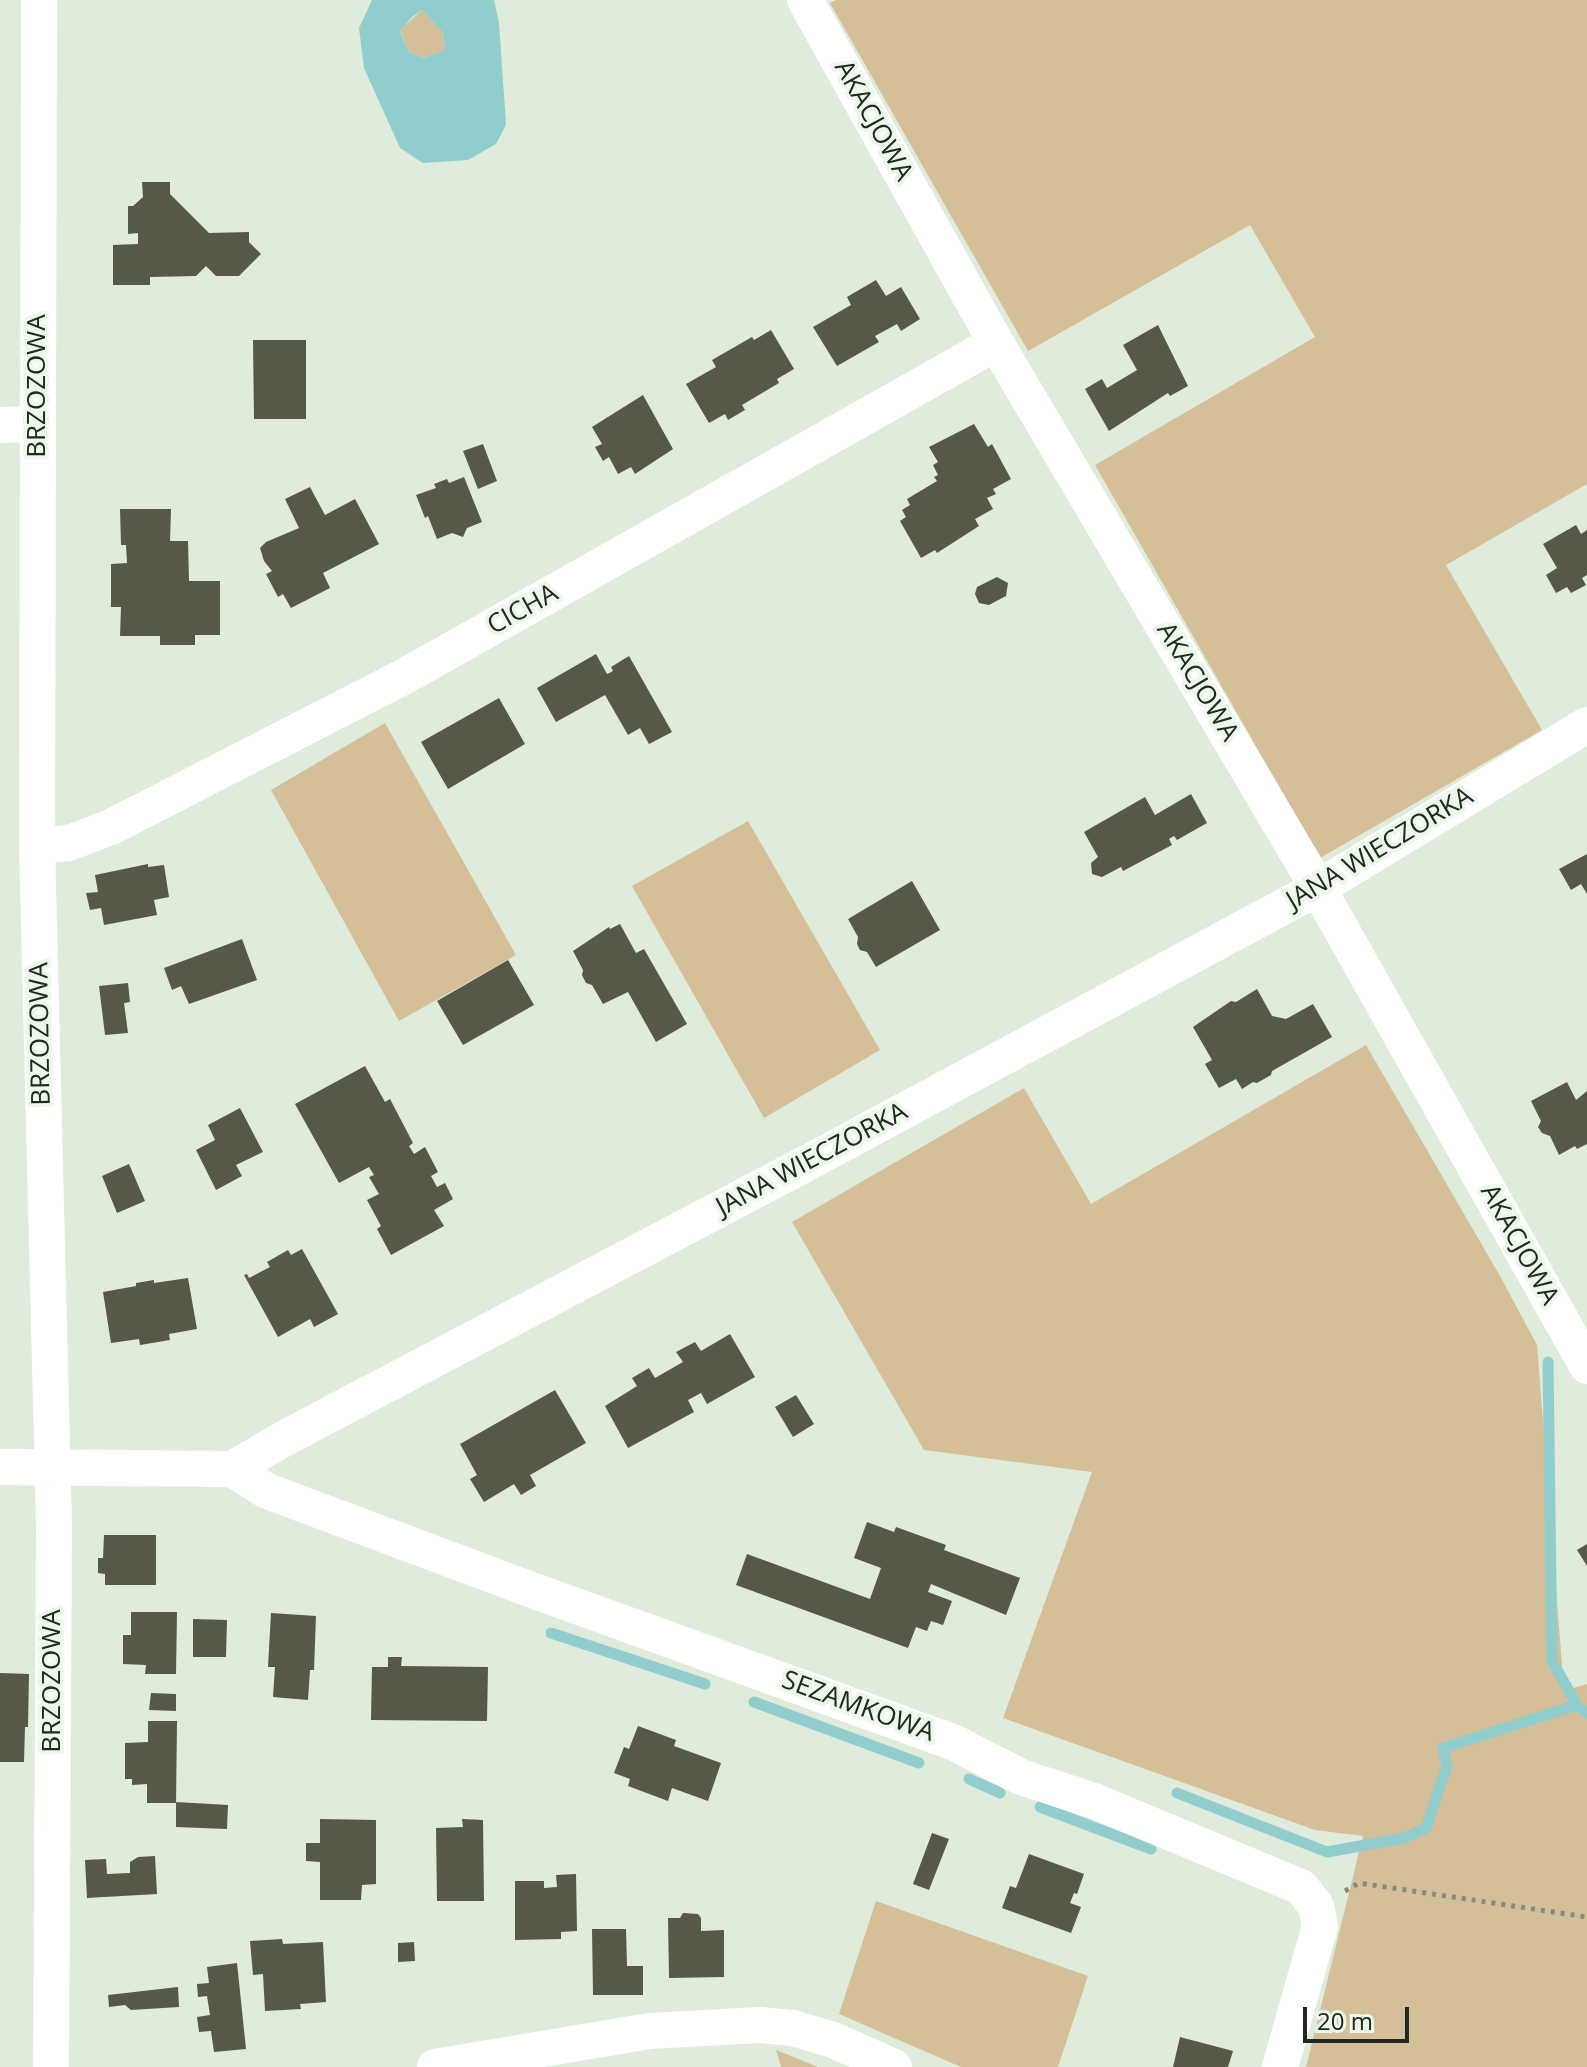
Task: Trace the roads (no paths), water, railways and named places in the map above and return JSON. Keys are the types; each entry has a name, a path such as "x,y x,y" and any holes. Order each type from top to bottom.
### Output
{"street":[{"name":"BRZOZOWA","path":"39,0 37,846 54,1525 51,2067"},
{"name":"AKACJOWA","path":"805,0 996,343 1318,888 1587,1366"},
{"name":"CICHA","path":"37,846 69,843 111,827 407,675 996,343"},
{"path":"0,425 38,424"},
{"name":"JANA WIECZORKA","path":"232,1469 1318,888 1587,725"},
{"path":"0,1467 232,1469"},
{"name":"SEZAMKOWA","path":"232,1469 267,1491 955,1743 1021,1777 1094,1801 1301,1887 1316,1906 1320,1926 1280,2067"},
{"path":"435,2067 650,2031 760,2025 793,2028 833,2040 894,2067"}],"water":[{"path":"372,0 494,0 499,23 506,125 496,144 468,160 423,163 400,148 364,68 359,28","holes":["422,10 443,33 445,50 425,58 409,52 400,31"]}],"waterway":[{"path":"1548,1362 1552,1661 1577,1705 1587,1713"},
{"path":"551,1633 705,1684"},
{"path":"754,1702 919,1763"},
{"path":"1177,1793 1327,1852 1404,1838 1426,1828 1447,1766 1443,1748 1577,1705"},
{"path":"969,1779 1000,1793"},
{"path":"1040,1807 1151,1849"}]}
